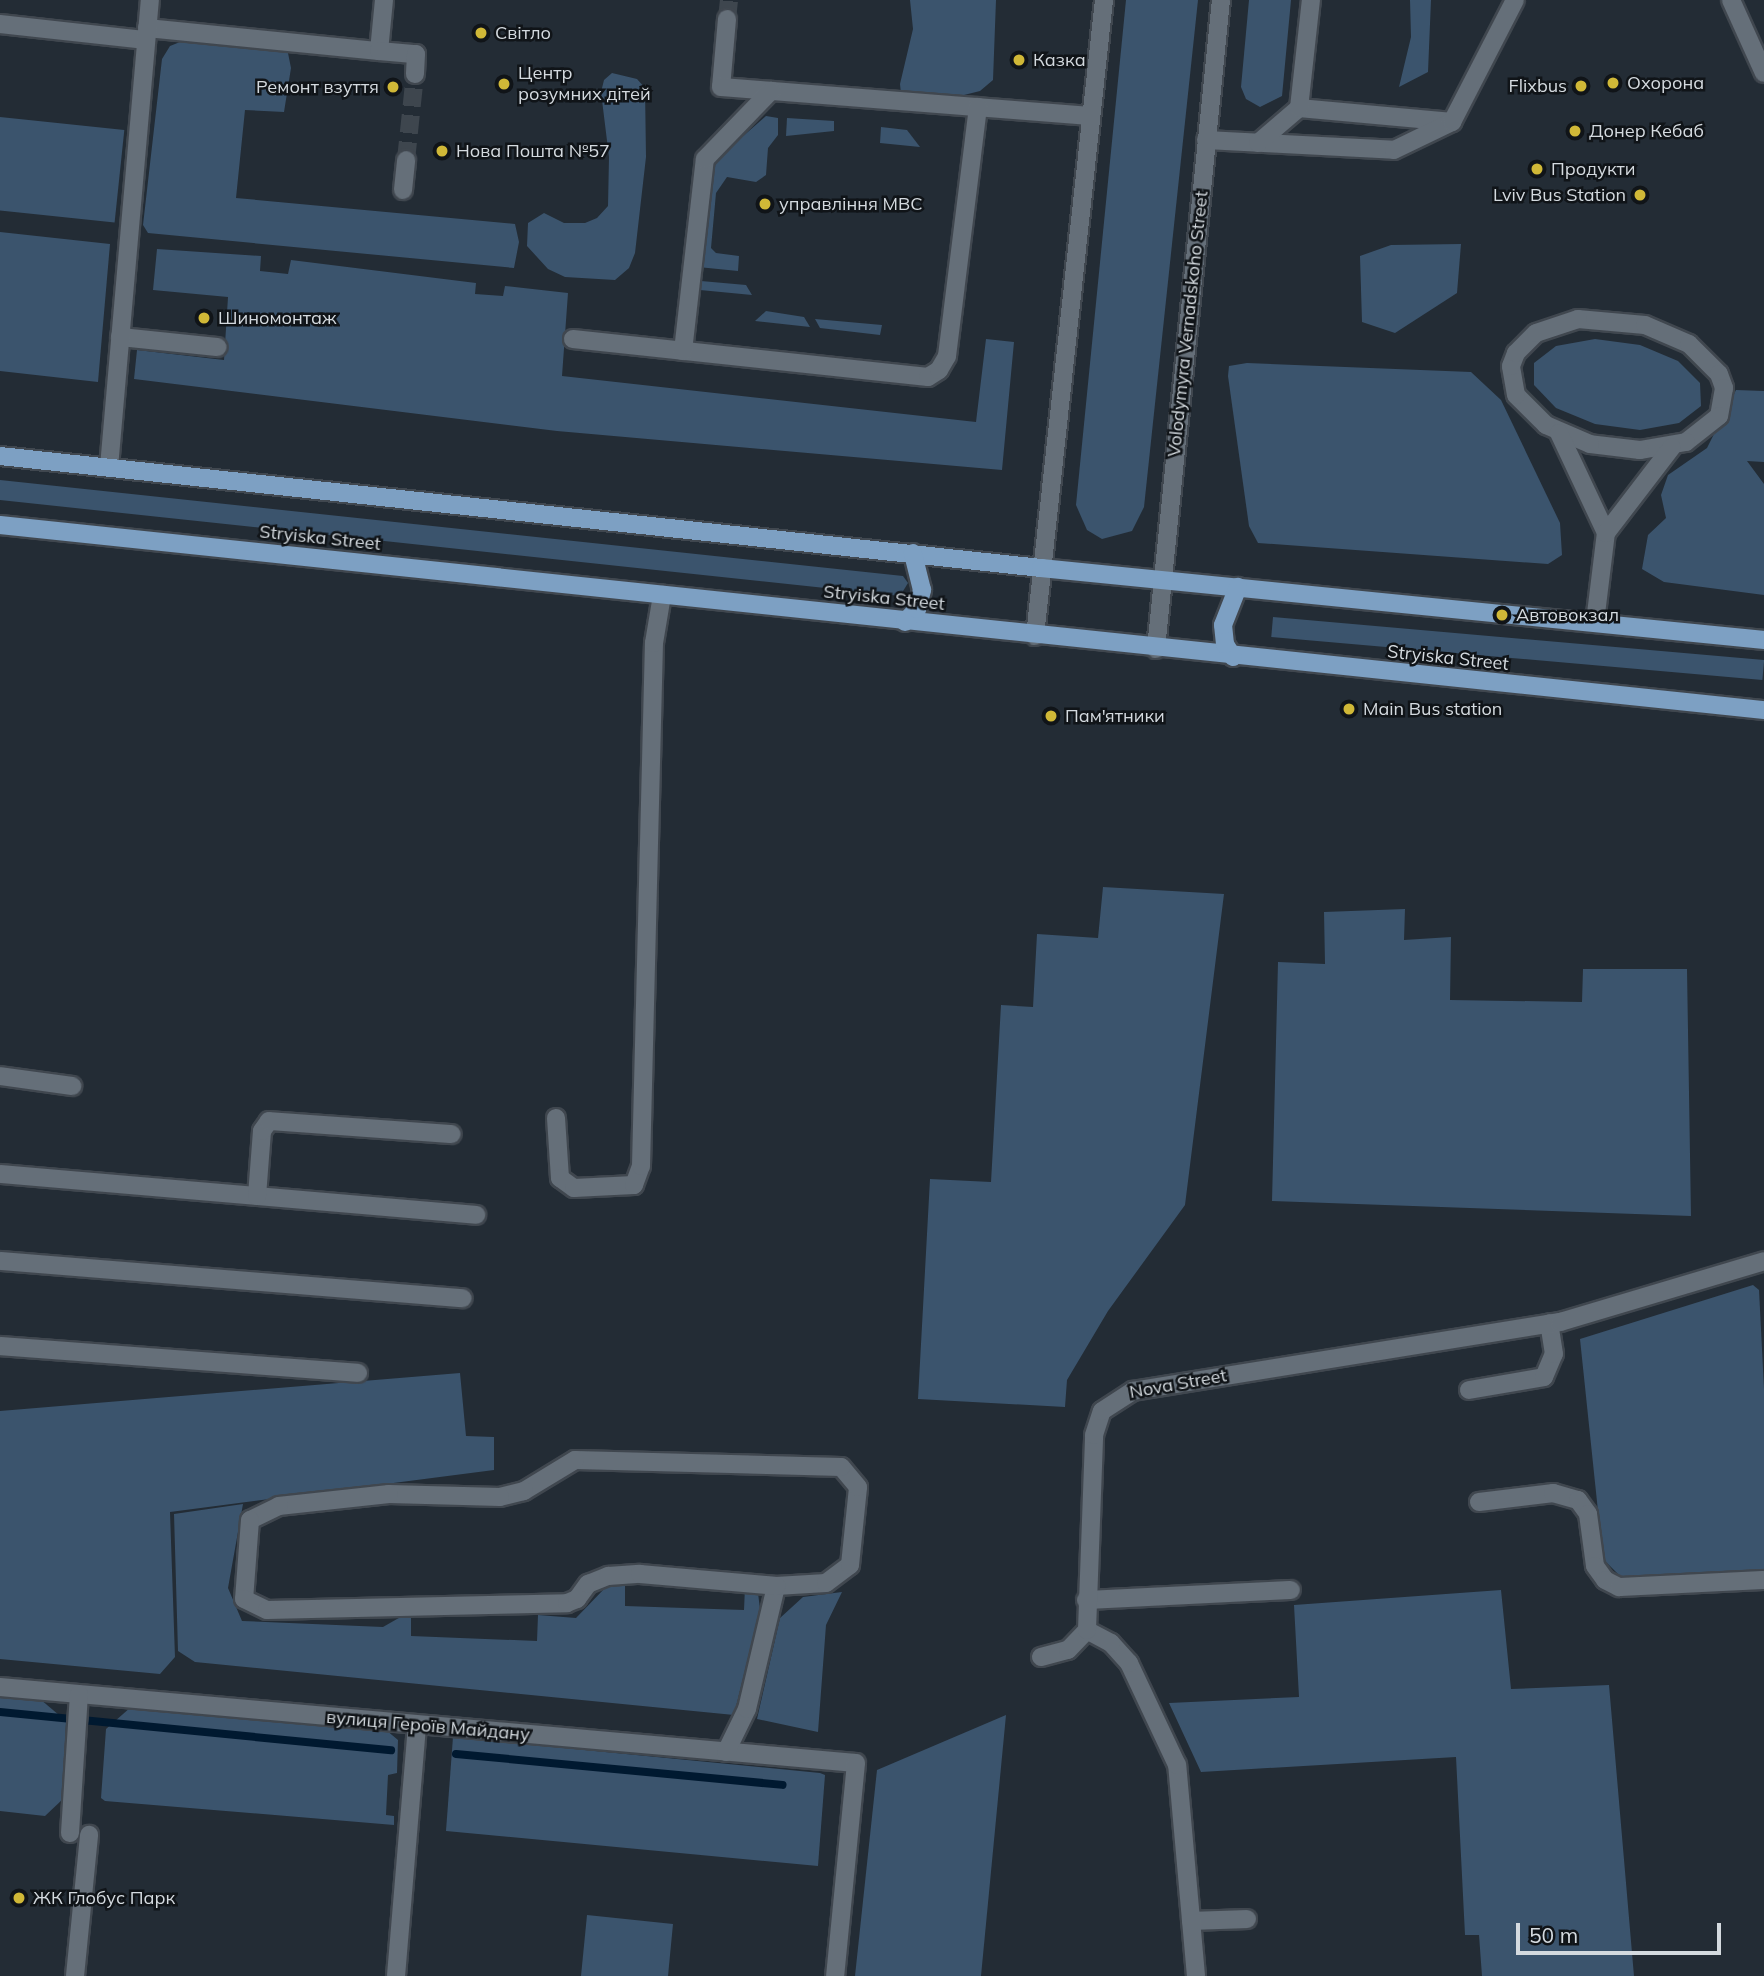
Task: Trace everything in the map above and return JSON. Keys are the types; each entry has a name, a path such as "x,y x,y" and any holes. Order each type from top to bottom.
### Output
{"main road":[{"path":"0,456 1041,568 1764,640"},
{"name":"Stryiska Street","path":"0,525 1156,649 1764,710"},
{"path":"905,622 917,608 922,590 913,553"},
{"path":"1233,657 1225,644 1223,625 1238,587"}],"street":[{"path":"109,467 149,0"},
{"path":"379,51 384,0"},
{"path":"1035,636 1104,0"},
{"name":"Volodymyra Vernadskoho Street","path":"1156,649 1221,0"},
{"path":"1258,143 1299,108 1311,0"},
{"path":"1206,140 1394,150 1452,122 1515,0"},
{"path":"1731,0 1764,73"},
{"path":"727,19 721,87 1091,116"},
{"path":"0,24 416,54 415,74"},
{"path":"683,351 705,159 771,91"},
{"path":"573,339 928,377 939,370 947,356 978,107"},
{"path":"1299,108 1452,122"},
{"path":"403,190 406,160"},
{"path":"1578,319 1611,319 1676,336 1701,352 1719,374 1724,388 1719,416 1699,436 1672,447 1623,450 1559,433 1534,416 1516,395 1511,366 1516,353 1525,341 1549,326 1578,319"},
{"path":"120,337 217,347"},
{"path":"1559,433 1606,533"},
{"path":"1595,622 1606,533 1672,447"},
{"path":"556,1118 561,1178 573,1188 634,1185 641,1166 654,643 662,595"},
{"path":"0,1076 72,1086"},
{"path":"257,1196 262,1131 269,1121 452,1134"},
{"path":"0,1174 476,1215"},
{"path":"0,1261 463,1298"},
{"name":"Nova Street","path":"1087,1630 1094,1435 1102,1411 1121,1395 1549,1323 1764,1261"},
{"path":"1469,1390 1544,1377 1554,1354 1549,1323"},
{"path":"0,1346 358,1373"},
{"path":"575,1460 841,1467 858,1487 850,1565 826,1583 776,1586 640,1574 608,1576 588,1584 577,1599 567,1603 267,1610 244,1599 250,1520 279,1506 388,1494 500,1497 524,1491 575,1460"},
{"path":"1479,1502 1553,1493 1578,1500 1588,1514 1595,1566 1605,1580 1619,1587 1764,1580"},
{"path":"726,1752 747,1709 776,1586"},
{"path":"1086,1600 1291,1590"},
{"path":"1041,1657 1068,1650 1087,1630 1111,1643 1129,1662 1177,1765 1196,1976"},
{"name":"вулиця Героїв Майдану","path":"0,1687 79,1700 417,1725 856,1763 835,1976"},
{"path":"70,1833 79,1700"},
{"path":"396,1976 417,1725"},
{"path":"75,1976 89,1835"},
{"path":"1191,1921 1247,1919"}],"shaded area":[{"path":"910,0 996,0 993,80 980,91 960,96 901,94 900,84 913,29"},
{"path":"1126,0 1198,0 1144,507 1132,531 1102,539 1087,530 1076,505"},
{"path":"1249,0 1291,0 1282,96 1260,107 1246,99 1241,87"},
{"path":"1410,0 1431,0 1428,72 1399,87 1411,37"},
{"path":"185,40 287,48 291,68 284,112 245,110 236,198 515,224 519,242 514,268 148,233 143,225 162,59 170,46"},
{"path":"612,73 637,79 645,88 646,157 635,253 629,268 615,280 565,277 548,269 527,246 528,223 544,213 564,223 585,223 597,218 608,206 609,157 601,92 604,80"},
{"path":"766,116 778,118 778,135 768,148 766,175 756,182 727,177 716,193 711,248 716,253 739,256 738,271 698,267 709,166"},
{"path":"0,117 124,130 115,223 0,211"},
{"path":"787,118 834,121 834,131 786,136"},
{"path":"881,127 907,130 920,147 880,143"},
{"path":"0,232 110,244 98,382 0,371"},
{"path":"1461,244 1457,293 1395,333 1362,322 1360,256 1391,245"},
{"path":"157,249 261,256 260,271 288,274 291,260 476,283 475,294 503,296 505,286 568,293 562,376 976,422 986,339 1014,342 1002,470 557,431 134,379 137,350 224,360 228,297 153,290"},
{"path":"701,281 746,285 752,295 700,290"},
{"path":"766,311 804,317 810,327 755,321"},
{"path":"815,319 882,325 880,335 820,328"},
{"path":"1595,339 1640,345 1678,361 1700,383 1701,406 1679,423 1640,430 1595,424 1556,408 1534,385 1534,363 1556,346"},
{"path":"1247,363 1471,372 1501,400 1560,523 1562,555 1548,564 1258,543 1249,526 1228,376 1229,366"},
{"path":"1736,390 1764,391 1764,462 1747,461 1764,484 1764,595 1664,582 1642,569 1648,535 1666,518 1661,495 1668,475 1707,448"},
{"path":"0,480 903,576 908,583 900,596 0,500"},
{"path":"1273,617 1764,660 1762,680 1271,637"},
{"path":"1103,887 1224,894 1185,1205 1108,1311 1067,1380 1065,1407 918,1399 930,1179 991,1182 1001,1005 1033,1007 1037,934 1098,938"},
{"path":"1405,909 1404,940 1451,937 1450,1000 1582,1002 1583,969 1687,969 1691,1216 1272,1201 1278,962 1325,964 1324,912"},
{"path":"1753,1285 1759,1290 1764,1389 1764,1572 1623,1579 1603,1559 1580,1339"},
{"path":"460,1373 466,1436 494,1437 494,1470 170,1512 175,1657 160,1674 0,1659 0,1411"},
{"path":"243,1504 228,1588 242,1621 383,1627 411,1611 411,1636 537,1641 538,1615 576,1618 605,1588 617,1583 625,1583 625,1606 744,1610 745,1587 758,1593 760,1609 734,1715 195,1662 178,1651 174,1514"},
{"path":"1501,1590 1511,1689 1609,1685 1634,1976 1482,1976 1479,1935 1465,1935 1456,1757 1201,1772 1169,1703 1299,1697 1294,1605"},
{"path":"842,1592 826,1625 818,1732 757,1719 780,1618 803,1597"},
{"path":"0,1696 40,1699 66,1721 64,1798 45,1816 0,1811"},
{"path":"131,1707 386,1730 398,1740 397,1773 388,1775 386,1815 394,1816 394,1825 105,1801 101,1798 106,1729"},
{"path":"1006,1715 981,1976 855,1976 877,1770"},
{"path":"453,1737 820,1773 825,1775 818,1866 446,1831"},
{"path":"587,1915 673,1924 668,1976 581,1976"}],"waterway":[{"path":"0,1712 391,1750"},
{"path":"456,1754 783,1785"}],"tunnel":[{"path":"727,19 729,0"},
{"path":"406,160 415,74"}],"place":[{"name":"Світло","path":"481,33"},
{"name":"Казка","path":"1019,60"},
{"name":"Охорона","path":"1613,83"},
{"name":"Центр розумних дітей","path":"504,84"},
{"name":"Flixbus","path":"1581,86"},
{"name":"Ремонт взуття","path":"393,87"},
{"name":"Донер Кебаб","path":"1575,131"},
{"name":"Нова Пошта №57","path":"442,151"},
{"name":"Продукти","path":"1537,169"},
{"name":"Lviv Bus Station","path":"1640,195"},
{"name":"управління МВС","path":"765,204"},
{"name":"Шиномонтаж","path":"204,318"},
{"name":"Автовокзал","path":"1502,615"},
{"name":"Main Bus station","path":"1349,709"},
{"name":"Пам'ятники","path":"1051,716"},
{"name":"ЖК Глобус Парк","path":"19,1898"}]}
